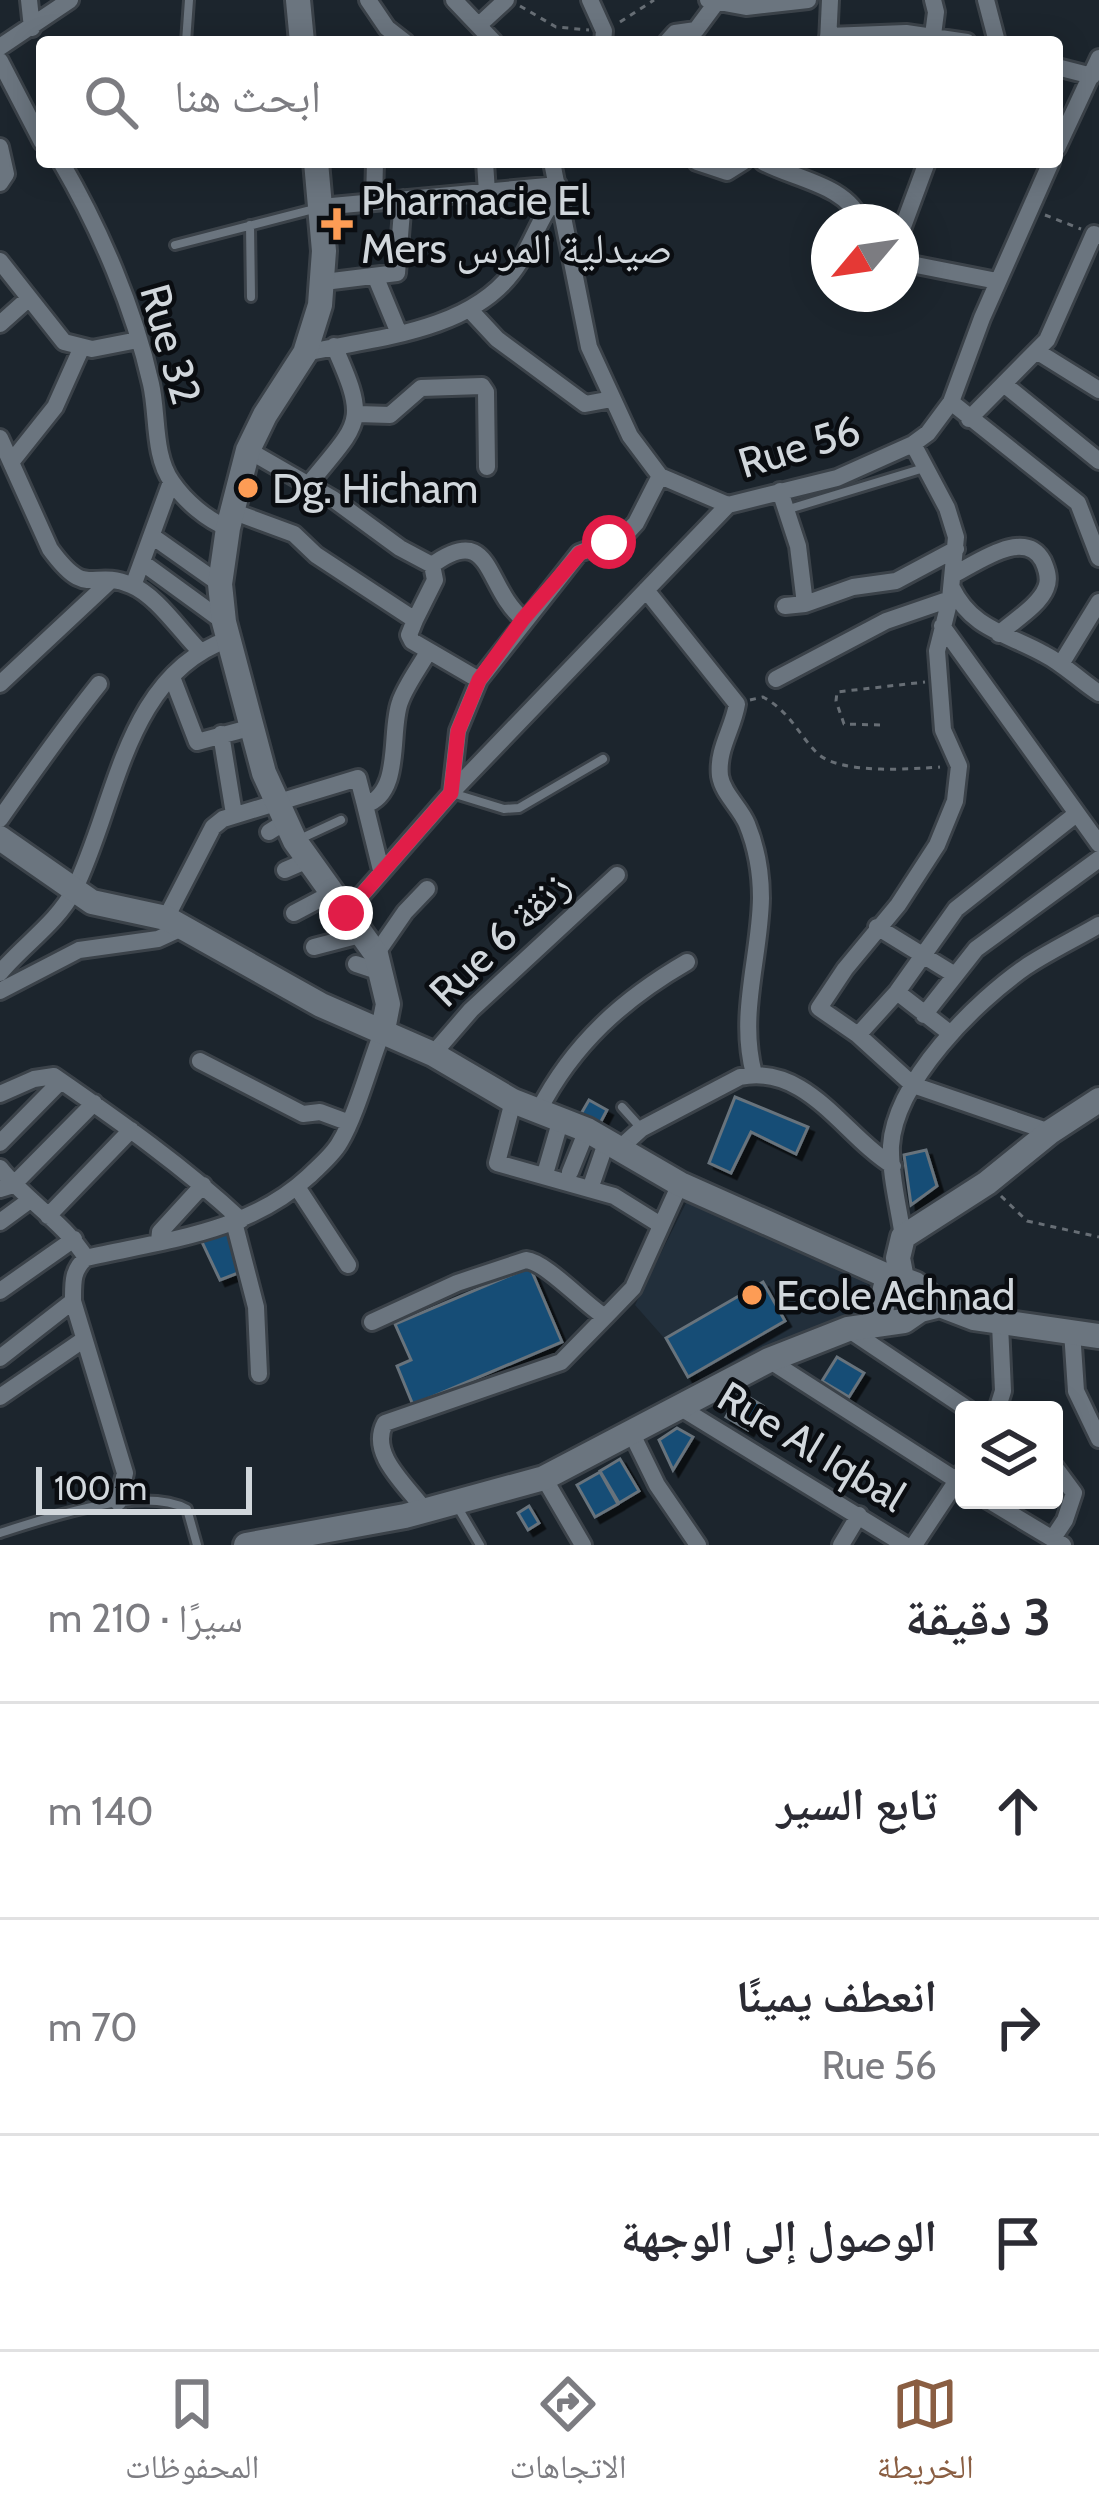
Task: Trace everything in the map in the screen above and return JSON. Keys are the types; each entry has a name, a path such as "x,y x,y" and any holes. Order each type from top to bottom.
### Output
{"street":[{"path":"28,0 32,28"},
{"path":"0,47 70,0"},
{"path":"368,0 398,36"},
{"path":"454,0 489,36"},
{"path":"479,25 506,0"},
{"path":"590,0 604,36"},
{"path":"672,36 696,30 712,2 808,0"},
{"path":"828,36 830,0"},
{"path":"933,0 933,35"},
{"path":"986,0 996,36"},
{"path":"298,4 301,36"},
{"path":"907,36 938,36"},
{"path":"1063,136 1099,58"},
{"path":"0,61 36,130"},
{"path":"1063,69 1092,76"},
{"path":"0,147 6,174 0,183"},
{"name":"Rue 32","path":"64,168 103,245 138,340 151,382 160,452 171,482"},
{"path":"118,1502 125,1473 83,1340 73,1300 73,1277 86,1258 194,1236 271,1206 297,1187 340,1142 383,1030 388,1004 359,939 286,838 226,631 220,584 248,450 314,333 324,282 317,168"},
{"path":"374,202 375,168"},
{"path":"486,168 488,192"},
{"path":"555,168 589,347 630,436 660,476 728,505"},
{"path":"777,168 849,204"},
{"path":"911,204 925,168"},
{"name":"Rue 56","path":"359,939 381,870 728,505 783,500 914,445 928,433 951,402 997,281 1048,168"},
{"path":"321,207 559,189"},
{"path":"305,353 470,310 509,278 559,189"},
{"path":"324,282 394,275 399,268 403,199"},
{"path":"969,419 1038,352 1059,318 1096,235"},
{"path":"0,261 54,333 81,349 138,340"},
{"path":"919,266 997,281"},
{"path":"376,278 398,331"},
{"path":"0,324 28,298"},
{"path":"470,310 497,339 585,404 612,399"},
{"path":"309,484 354,429 358,414 356,395 334,346"},
{"path":"12,461 55,407 81,349"},
{"path":"1038,352 1099,390"},
{"path":"1005,385 1099,461"},
{"path":"358,414 390,415 421,388 482,386 488,467"},
{"path":"951,402 1078,503 1099,558"},
{"path":"0,438 61,564 81,580 134,586 199,650"},
{"path":"914,445 947,508 956,549 937,651 945,739 959,766 955,802 945,829 898,905 819,1008 913,1085 1050,1132"},
{"path":"248,450 309,484 432,566 435,580 410,638 479,680"},
{"path":"451,793 458,731 479,680 580,553 624,536 644,510 660,476"},
{"path":"134,586 171,482 212,522 230,520 293,534 316,555 415,620"},
{"path":"783,500 798,546 806,604"},
{"path":"152,536 220,584"},
{"path":"776,679 951,587 1010,548 1027,546 1036,550 1047,570 1046,590 999,634"},
{"path":"432,566 453,550 467,548 478,553 501,594 523,619"},
{"path":"785,606 896,581 956,549"},
{"path":"143,563 226,631"},
{"path":"0,684 108,583"},
{"path":"951,587 968,615 1061,664 1099,693"},
{"path":"646,590 736,704 720,769 721,783 747,824 758,866 761,899 748,1019 754,1074"},
{"path":"1061,664 1099,602"},
{"path":"942,626 1099,844"},
{"path":"0,973 73,892 132,735 172,677 226,631"},
{"path":"365,805 380,796 388,776 400,701 428,652"},
{"path":"172,677 197,742 254,727"},
{"path":"0,819 99,683"},
{"path":"221,734 234,814"},
{"path":"286,838 358,778 388,776"},
{"path":"358,778 381,870"},
{"path":"234,814 286,838"},
{"path":"0,991 79,950 158,939 175,922 213,826 234,814"},
{"path":"857,1035 897,992 920,955 971,894 1075,815"},
{"path":"0,838 73,892 107,907 175,922 321,1005 434,1054 513,1101 605,1139 680,1184 750,1213 893,1300 1000,1324 1099,1336"},
{"path":"923,1015 976,949 1099,859"},
{"name":"Rue 6 زنقة","path":"434,1054 471,1010 617,874"},
{"path":"314,947 359,939 405,912 428,889"},
{"path":"294,913 359,939"},
{"path":"955,1401 915,1377 893,1300 903,1237 892,1166 896,1124 913,1085 951,1034 1027,966 1099,926"},
{"path":"878,927 955,975"},
{"path":"545,1174 552,1084 586,1037 659,978 687,962"},
{"path":"897,992 951,1034"},
{"path":"200,1061 303,1114 320,1112 347,1122"},
{"path":"570,1172 605,1139 641,1129 754,1074 788,1082 814,1095 892,1166"},
{"path":"0,1094 54,1076 203,1185 238,1221 256,1307 259,1374"},
{"path":"0,1143 61,1082"},
{"path":"513,1101 497,1163 614,1196 659,1224"},
{"path":"903,1237 1098,1102"},
{"path":"7,1187 94,1103"},
{"path":"48,1216 131,1130"},
{"path":"590,1189 605,1139"},
{"path":"0,1168 7,1187 30,1200 74,1239 86,1258"},
{"path":"426,1511 382,1454 380,1434 385,1423 561,1362 633,1288 680,1184"},
{"path":"159,1241 160,1232 203,1185"},
{"path":"297,1187 348,1265"},
{"path":"0,1222 30,1200"},
{"path":"0,1291 74,1239"},
{"path":"372,1322 457,1283 526,1260 536,1261 605,1317"},
{"path":"0,1358 73,1300"},
{"path":"246,1545 319,1540 544,1478 893,1300"},
{"path":"1000,1324 1000,1401"},
{"path":"1072,1331 1072,1372 1099,1438"},
{"path":"0,1397 83,1340"},
{"path":"769,1360 955,1474"},
{"name":"Rue Al Iqbal","path":"681,1408 905,1545"},
{"path":"632,1434 657,1485 698,1545"},
{"path":"544,1478 583,1545"},
{"path":"1003,1509 1058,1541 1074,1493 1063,1478"},
{"path":"914,1545 955,1488"},
{"path":"841,1545 859,1515"}],"lane":[{"path":"186,36 189,0"},
{"path":"175,245 321,207"},
{"path":"250,225 251,297"},
{"path":"783,500 926,468"},
{"path":"451,793 504,809 519,808 603,758"},
{"path":"286,838 341,820"},
{"path":"622,1107 641,1129"},
{"path":"0,1533 118,1502 184,1506 197,1545"},
{"path":"456,1505 480,1545"}],"path":[{"path":"1031,209 1096,235"},
{"path":"880,724 844,724 837,692 938,680"},
{"path":"736,704 763,698 783,708 817,753 833,763 880,768 959,766"},
{"path":"987,1183 1027,1221 1099,1237"}],"shaded area":[{"name":"Ecole Achnad","path":"689,1197 857,1273 868,1285 859,1313 702,1381 635,1305"}],"building":[{"path":"735,1097 808,1127 796,1154 751,1132 731,1173 709,1163"},
{"path":"589,1100 607,1110 597,1129 578,1119"},
{"path":"926,1150 937,1186 911,1205 904,1155"},
{"path":"227,1229 246,1270 220,1280 200,1238"},
{"path":"530,1267 562,1342 413,1405 397,1366 411,1360 395,1324"},
{"path":"763,1282 785,1321 688,1377 666,1338"},
{"path":"837,1357 864,1373 849,1397 822,1381"},
{"path":"740,1392 763,1406 748,1430 726,1417"},
{"path":"677,1428 693,1437 673,1470 659,1440"},
{"path":"620,1459 639,1491 619,1503 600,1471"},
{"path":"600,1472 618,1504 595,1517 577,1485"},
{"path":"529,1506 539,1523 528,1530 518,1513"}],"place":[{"name":"Pharmacie El Mers صيدلية المرس","path":"337,224"},
{"name":"Dg. Hicham","path":"248,488"},
{"name":"Ecole Achnad","path":"752,1295"}],"route":[{"path":"346,913 451,793 458,731 479,680 580,553 609,542"}]}
